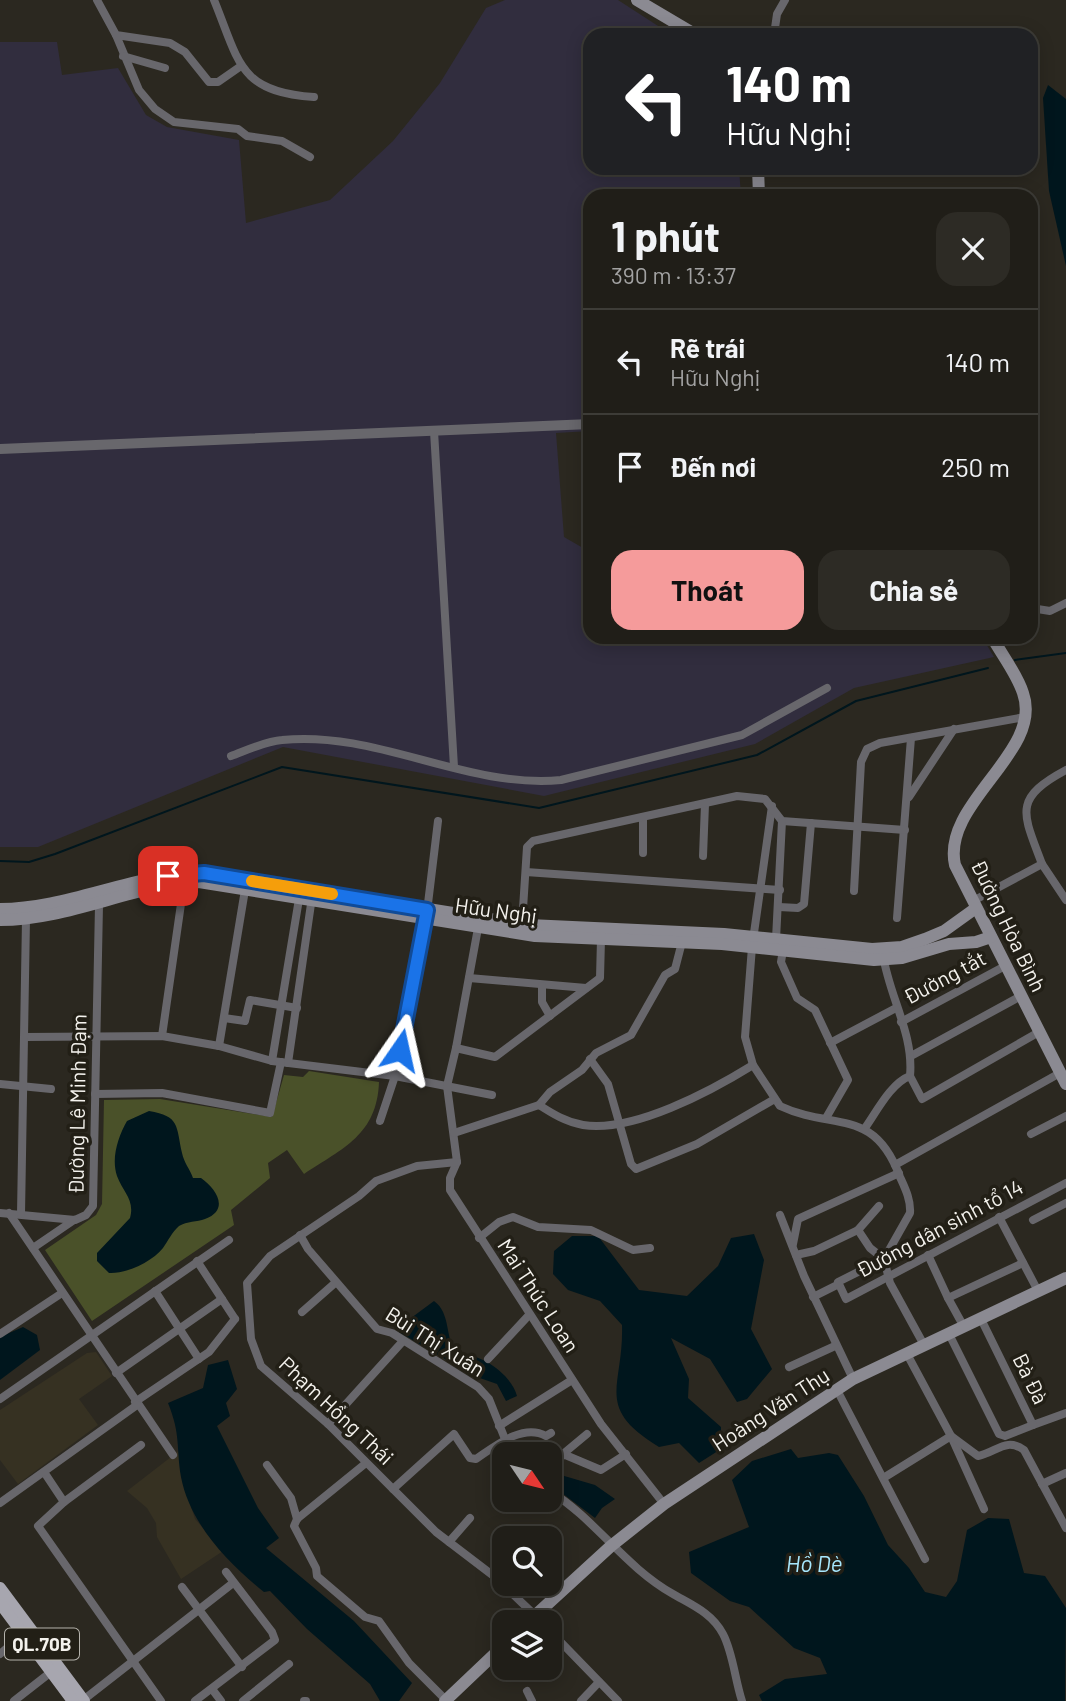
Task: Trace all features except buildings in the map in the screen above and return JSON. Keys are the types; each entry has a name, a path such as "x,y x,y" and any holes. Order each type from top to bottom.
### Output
{"main road":[{"path":"637,0 684,28"},
{"path":"996,644 1024,694 1025,717"},
{"name":"Đường Hòa Bình","path":"1025,717 1009,751 955,831 952,852 955,865 1063,1078"},
{"name":"Hữu Nghị","path":"0,920 26,919 63,906 187,873 427,915 601,939 753,942"},
{"name":"Hữu Nghị","path":"0,909 99,905 184,883 299,899 312,896"},
{"name":"Hữu Nghị","path":"883,954 944,931 975,905"},
{"name":"Hữu Nghị","path":"427,915 478,928 522,924 753,942 902,958 948,944 976,942 991,937"},
{"name":"Hoàng Văn Thụ","path":"545,1610 611,1546 664,1504 853,1379 1066,1278"},
{"name":"QL.70B","path":"0,1588 77,1697"},
{"name":"QL.70B","path":"1,1607 51,1672 77,1697"},
{"path":"449,1699 492,1657"}],"street":[{"path":"97,0 116,35 139,90 155,109 174,122 238,129 247,136 282,141 310,157"},
{"path":"214,0 241,66 259,85 274,92 314,97"},
{"path":"775,28 777,14 785,0"},
{"path":"116,35 170,43 185,52 202,77 209,82 218,82 241,66"},
{"path":"123,56 165,68"},
{"path":"0,449 583,424"},
{"path":"434,431 454,767"},
{"path":"1038,609 1050,611 1066,603"},
{"path":"232,755 279,740 301,739 374,747 454,767 530,781 561,780 742,735 827,688"},
{"path":"854,891 863,754 872,746 1025,717"},
{"path":"907,799 954,729"},
{"path":"897,918 911,738"},
{"path":"1066,770 1035,789 1026,807 1026,816 1042,864 1066,900"},
{"path":"522,924 527,847 533,841 737,796 754,796 772,806 782,821 779,907 781,961 797,998 815,1010 848,1080 826,1118"},
{"path":"703,856 705,804"},
{"path":"772,806 753,942 745,1037 753,1065 773,1100 785,1109 865,1128 884,1147 897,1169 911,1205 910,1213 884,1259 813,1297"},
{"path":"643,817 643,853"},
{"path":"380,1121 395,1076 427,915 438,821"},
{"path":"782,821 905,830"},
{"path":"779,907 798,908 804,904 811,823"},
{"path":"975,905 1042,864"},
{"path":"526,872 780,890"},
{"path":"162,1036 184,883"},
{"path":"219,1046 245,890"},
{"path":"95,1094 162,1093 270,1113 297,1008 312,896"},
{"path":"281,1062 280,1006 299,899"},
{"name":"Đường Lê Minh Đạm","path":"4,1213 75,1220 86,1215 93,1206 99,905"},
{"path":"21,1214 26,919"},
{"path":"447,1086 478,928"},
{"path":"456,1048 495,1056 550,1016 600,978 601,939"},
{"path":"454,1133 539,1105 550,1091 582,1070 590,1059 631,1035 665,975 675,969 682,942"},
{"path":"290,949 306,952"},
{"path":"883,954 911,1056 910,1076 922,1099 1039,1032"},
{"name":"Đường tắt","path":"901,1021 1005,966"},
{"path":"469,978 586,988"},
{"path":"542,986 542,1002 550,1016"},
{"path":"911,1056 1021,996"},
{"path":"224,1018 245,1021 250,1000 297,1008"},
{"path":"831,1043 896,1008"},
{"path":"25,1037 162,1036 219,1046 281,1062 395,1076 492,1095"},
{"path":"590,1059 608,1084 622,1123 631,1164 639,1169 697,1144 773,1100"},
{"path":"539,1105 558,1118 584,1125 622,1123 714,1089 753,1065"},
{"path":"865,1128 891,1091 902,1079 910,1076"},
{"path":"794,1251 798,1219 897,1169 1063,1078"},
{"path":"0,1084 51,1088"},
{"name":"Mai Thúc Loan","path":"447,1086 457,1162 450,1178 450,1190 572,1380 664,1504"},
{"path":"1031,1134 1066,1116"},
{"name":"Phạm Hồng Thái","path":"457,1162 417,1166 376,1181 271,1256 247,1283 251,1339 261,1366 328,1424 449,1542 495,1577 526,1610"},
{"name":"Đường dân sinh tổ 14","path":"838,1283 846,1299 1066,1183"},
{"path":"1033,1220 1066,1203"},
{"path":"794,1251 814,1251 858,1230 879,1206"},
{"path":"4,1213 33,1248 173,1455"},
{"path":"780,1215 813,1297 853,1379"},
{"path":"479,1238 499,1222 513,1217 538,1227 591,1230 633,1250 650,1248"},
{"path":"999,1217 1038,1291"},
{"path":"33,1248 75,1220"},
{"path":"858,1230 870,1248 884,1259 888,1276 925,1345"},
{"name":"Bùi Thị Xuân","path":"300,1235 335,1283 377,1329 392,1333 478,1387 489,1399 504,1440"},
{"path":"0,1399 229,1240"},
{"path":"928,1255 964,1327"},
{"path":"197,1261 235,1319"},
{"path":"948,1298 1023,1263"},
{"path":"302,1312 335,1283"},
{"path":"155,1291 199,1359"},
{"path":"0,1334 62,1293"},
{"path":"116,1373 222,1299"},
{"path":"488,1359 529,1315"},
{"path":"235,1319 248,1319"},
{"path":"0,1503 199,1359 216,1345 235,1319"},
{"name":"Bà Đà","path":"981,1319 1033,1425 1066,1413"},
{"path":"949,1334 995,1429 1001,1436 1024,1450 1066,1528"},
{"path":"328,1424 403,1341"},
{"path":"789,1367 835,1346"},
{"path":"907,1354 951,1436 984,1508"},
{"path":"499,1426 572,1380"},
{"path":"837,1390 885,1477 925,1559"},
{"path":"951,1436 978,1456 1033,1425"},
{"path":"393,1489 454,1434 470,1458 476,1459 504,1440 527,1433 538,1432 546,1436 551,1433"},
{"path":"587,1434 563,1454 601,1470 626,1454"},
{"path":"885,1477 951,1436"},
{"path":"141,1445 64,1502 38,1525 161,1701"},
{"path":"366,1463 297,1519 294,1526 316,1568 317,1576 365,1617 379,1621 410,1663 449,1699"},
{"path":"267,1465 290,1498 297,1519"},
{"path":"44,1472 64,1502"},
{"path":"1042,1484 1066,1473"},
{"path":"562,1498 574,1506 611,1546 640,1572 697,1606 713,1621 724,1635 742,1701"},
{"path":"449,1542 470,1518"},
{"path":"195,1701 242,1667 275,1638 226,1572"},
{"path":"77,1697 135,1662 233,1583"},
{"path":"182,1587 242,1667"},
{"path":"0,1654 23,1634"},
{"path":"562,1643 618,1701"},
{"path":"243,1701 289,1664"},
{"path":"14,1701 51,1672"},
{"path":"580,1701 599,1682"},
{"path":"212,1689 220,1701"},
{"path":"527,1691 532,1701"}],"shaded area":[{"path":"505,0 618,0 661,28 583,28 583,175 740,175 740,189 583,189 583,431 556,433 564,537 583,548 583,644 986,644 994,657 854,688 755,744 544,796 283,747 38,847 0,847 0,42 57,42 62,75 118,68 146,115 167,127 239,140 246,223 330,200 393,141 440,83 486,8"},
{"path":"96,1352 112,1376 79,1399 98,1425 18,1484 0,1460 0,1410 87,1353"},
{"path":"180,1450 181,1476 195,1519 223,1551 181,1579 157,1537 156,1523 147,1508 127,1491"}],"green space":[{"path":"309,1071 379,1082 377,1100 365,1128 344,1147 304,1174 287,1150 268,1163 270,1178 231,1210 234,1225 92,1321 45,1250 96,1215 102,1204 104,1100 160,1099 272,1117 284,1075 303,1077"}],"water":[{"path":"1048,85 1066,99 1066,266 1049,191 1043,98"},
{"path":"149,1111 166,1116 175,1124 183,1157 193,1178 201,1178 211,1187 219,1204 213,1215 179,1226 163,1248 146,1262 131,1269 109,1273 97,1261 97,1253 130,1218 131,1212 130,1201 115,1169 116,1148 127,1121"},
{"path":"754,1234 764,1260 751,1329 772,1369 747,1399 737,1402 710,1359 671,1338 689,1379 688,1398 721,1427 721,1449 699,1463 679,1443 659,1447 626,1420 616,1394 622,1325 600,1301 568,1290 553,1274 554,1251 572,1236 598,1236 639,1290 687,1296 718,1266 731,1238"},
{"path":"434,1301 446,1319 450,1341 456,1354 474,1356 501,1372 517,1396 506,1401 497,1384 474,1376 399,1332 407,1321"},
{"path":"23,1327 37,1335 40,1350 0,1380 0,1337"},
{"path":"228,1360 237,1389 226,1403 230,1416 217,1426 258,1508 279,1538 266,1548 354,1621 412,1683 399,1701 380,1701 370,1684 307,1629 270,1591 264,1592 224,1555 193,1511 181,1477 177,1433 168,1403 203,1388 208,1365"},
{"name":"Hồ Dè","path":"791,1449 798,1458 829,1453 838,1455 864,1496 888,1545 909,1568 925,1592 946,1597 957,1581 967,1530 988,1518 1009,1519 1024,1573 1045,1576 1066,1608 1065,1701 762,1701 759,1695 785,1679 827,1674 820,1658 794,1648 749,1607 730,1601 691,1573 689,1552 749,1527 732,1480 752,1461"},
{"path":"562,1475 595,1485 615,1499 602,1508 595,1518 562,1493"}],"waterway":[{"path":"1015,660 1066,653"},
{"path":"0,861 29,862 55,854 282,767 539,808 757,755 856,701 988,668"}],"slow traffic":[{"path":"252,881 332,894"}],"route":[{"path":"168,876 204,873 427,910 400,1050"}]}
